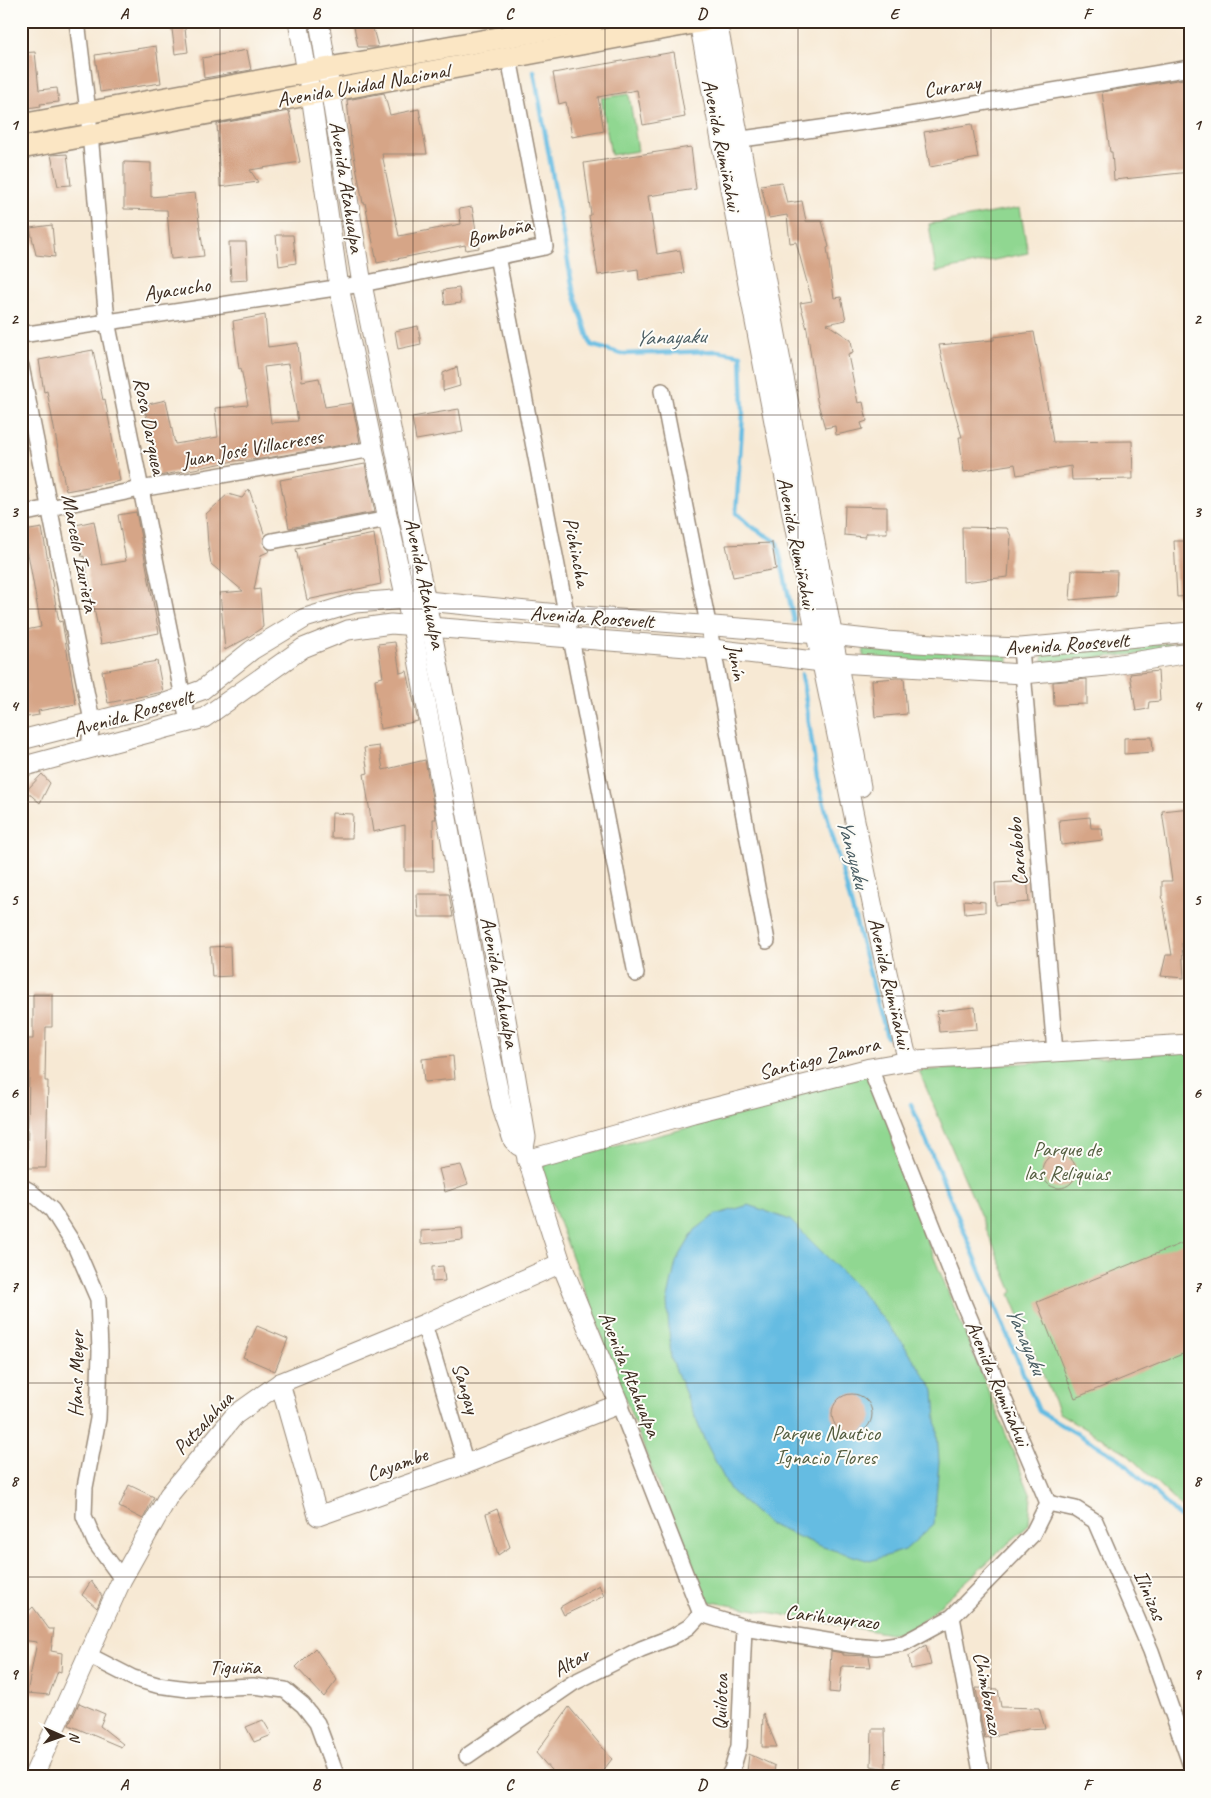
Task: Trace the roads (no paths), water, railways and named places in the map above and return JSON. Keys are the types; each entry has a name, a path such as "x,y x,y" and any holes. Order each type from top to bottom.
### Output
{"main road":[{"name":"Avenida Unidad Nacional","path":"21,125 595,21"},
{"name":"Avenida Unidad Nacional","path":"21,148 705,22"}],"street":[{"name":"Rosa Darquea","path":"77,21 88,112 107,321 188,722"},
{"name":"Avenida Atahualpa","path":"298,21 317,70"},
{"name":"Avenida Atahualpa","path":"318,21 317,70 340,287 388,519 407,599 485,1028 502,1108 513,1140 525,1154 561,1263 619,1404 701,1614"},
{"name":"Avenida Rumiñahui","path":"705,22 755,268 823,634 910,1061"},
{"name":"Bomboña","path":"340,287 545,247 509,58"},
{"name":"Curaray","path":"730,140 892,118 1190,68"},
{"name":"Avenida Atahualpa","path":"320,93 362,284 426,601 506,1019 526,1137 525,1154"},
{"name":"Pichincha","path":"497,256 568,614 636,974"},
{"name":"Ayacucho","path":"21,335 340,287"},
{"name":"Marcelo Izurieta","path":"21,366 92,721 89,748"},
{"name":"Junín","path":"662,391 713,649 767,941"},
{"name":"Juan José Villacreses","path":"21,514 140,489 373,449"},
{"path":"272,541 388,519"},
{"name":"Avenida Roosevelt","path":"21,740 160,705 202,690 252,650 305,618 355,603 407,599 708,626 823,634 885,641 1021,648 1190,632"},
{"name":"Avenida Roosevelt","path":"21,767 204,718 303,648 348,630 391,624 713,649 830,662 1023,674 1107,666 1190,653"},
{"path":"776,631 776,657"},
{"name":"Carabobo","path":"1021,648 1055,1052"},
{"name":"Santiago Zamora","path":"525,1154 873,1067 910,1061 1190,1044"},
{"name":"Avenida Rumiñahui","path":"873,1067 965,1308 1048,1503"},
{"name":"Hans Meyer","path":"21,1186 30,1191 52,1210 76,1248 98,1299 100,1351 98,1419 85,1487 84,1516 95,1542 122,1579"},
{"name":"Putzalahua","path":"33,1777 122,1579 169,1495 235,1415 280,1383 424,1324 561,1263"},
{"name":"Sangay","path":"424,1324 466,1464"},
{"name":"Cayambe","path":"280,1383 318,1516 466,1464 619,1404"},
{"name":"Carihuayrazo","path":"701,1614 744,1626 851,1645 876,1647 904,1643 952,1617 1032,1535 1048,1503"},
{"name":"Ilinizas","path":"1048,1503 1076,1509 1095,1521 1151,1651 1190,1763"},
{"name":"Altar","path":"466,1756 573,1683 641,1649 672,1637 689,1627 701,1614"},
{"name":"Chimborazo","path":"952,1617 982,1777"},
{"name":"Quilotoa","path":"728,1777 739,1746 744,1626"},
{"name":"Tiguiña","path":"88,1655 133,1678 157,1685 188,1689 253,1686 285,1690 303,1705 317,1723 337,1777"}],"water":[{"name":"Parque Nautico Ignacio Flores","path":"749,1205 790,1220 855,1285 902,1342 934,1390 939,1461 934,1524 905,1550 870,1561 823,1547 768,1524 730,1490 704,1439 671,1358 667,1302 676,1262 695,1230 715,1215"}],"waterway":[{"name":"Yanayaku","path":"534,71 573,290 591,345 622,354 717,351 741,355 743,413 736,513 749,525 777,542 794,621"},
{"name":"Yanayaku","path":"802,674 817,778 887,1037"},
{"name":"Yanayaku","path":"911,1104 1039,1411 1120,1459 1190,1527"}],"park label":[{"name":"Parque de las Reliquias","path":"1067,1161"}]}
